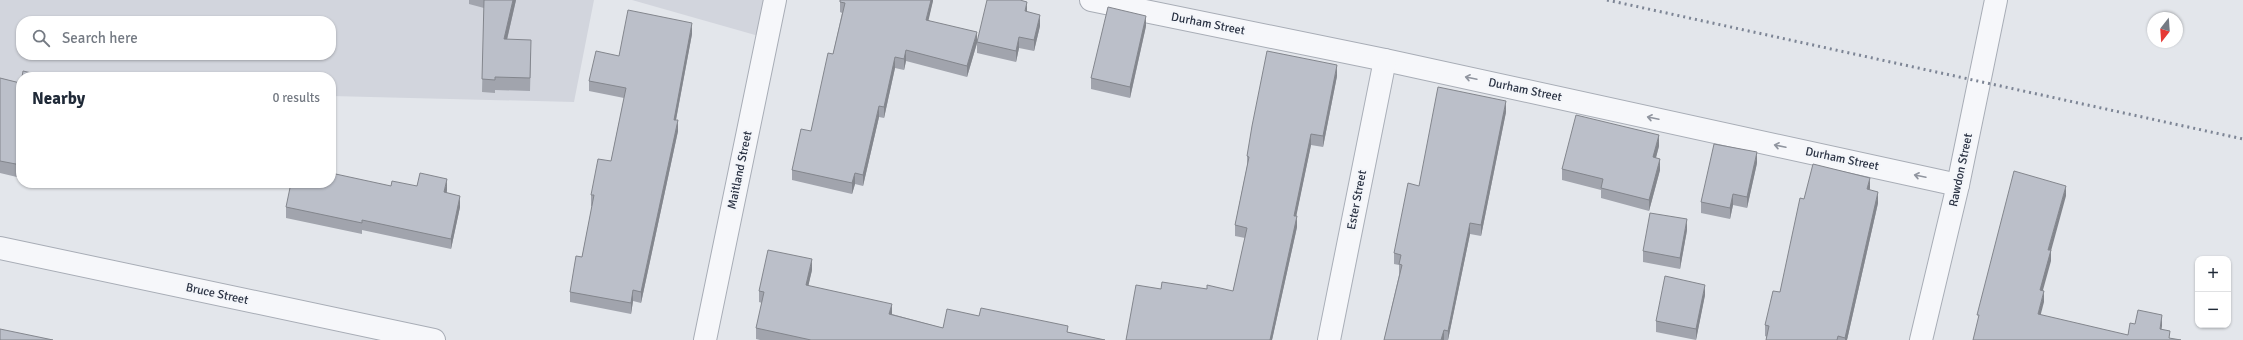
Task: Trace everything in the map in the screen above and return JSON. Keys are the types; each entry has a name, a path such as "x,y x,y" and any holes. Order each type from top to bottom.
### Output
{"street":[{"name":"Maitland Street","path":"705,340 775,0"},
{"name":"Durham Street","path":"1091,0 1385,60 1958,185"},
{"name":"Rawdon Street","path":"1921,340 1958,185 1996,0"},
{"name":"Ester Street","path":"1329,340 1385,60"},
{"name":"Bruce Street","path":"0,248 434,340"}],"shaded area":[{"path":"0,0 594,0 574,102 336,96 336,72 16,72 16,88 0,88"},
{"path":"632,0 776,0 766,38"}],"building":[{"path":"484,0 513,0 504,39 531,40 530,78 495,77 495,80 482,79"},
{"path":"840,0 931,0 926,20 977,32 967,66 906,50 904,59 895,57 884,107 879,106 863,175 855,173 852,183 792,170 801,129 811,131 828,53 833,54 845,3 840,2"},
{"path":"987,0 1020,0 1027,2 1025,11 1040,15 1034,40 1019,37 1016,51 977,42"},
{"path":"1108,7 1146,16 1130,87 1091,78"},
{"path":"628,10 692,23 674,120 678,120 641,292 633,290 631,303 570,292 576,256 582,257 594,195 591,195 598,159 611,161 626,88 589,81 596,51 619,56"},
{"path":"1267,51 1337,65 1323,136 1311,134 1294,216 1297,216 1270,340 1126,340 1136,285 1161,289 1162,282 1207,289 1207,285 1233,291 1247,228 1235,225 1249,157 1247,156 1252,126"},
{"path":"0,78 16,82 16,164 0,161"},
{"path":"1438,87 1506,101 1481,225 1470,223 1448,331 1444,330 1441,340 1384,340 1402,265 1399,264 1401,255 1394,253 1408,183 1419,186"},
{"path":"1576,115 1659,135 1653,157 1660,159 1649,200 1601,188 1603,179 1562,169"},
{"path":"1714,144 1757,152 1747,197 1733,194 1730,208 1701,202"},
{"path":"1813,164 1870,178 1867,189 1878,192 1845,338 1838,336 1837,340 1766,340 1769,326 1765,325 1773,291 1780,292 1800,198 1804,199"},
{"path":"2014,171 2066,186 2048,250 2051,250 2040,290 2044,291 2038,314 2128,335 2130,323 2135,324 2138,310 2162,315 2160,329 2170,331 2169,338 2181,340 1973,340 1979,315 1977,315"},
{"path":"420,173 447,179 444,192 460,196 451,239 362,220 362,223 286,207 290,188 336,188 336,174 391,186 392,181 417,186"},
{"path":"1650,213 1687,219 1680,258 1643,251"},
{"path":"768,250 812,259 806,285 892,304 889,314 943,328 947,309 979,316 981,308 1068,326 1067,332 1105,340 811,340 756,328 764,292 759,291"},
{"path":"1665,276 1705,285 1696,329 1656,321"},
{"path":"0,329 53,340 0,340"}],"railway":[{"path":"1607,0 2243,139"}]}
